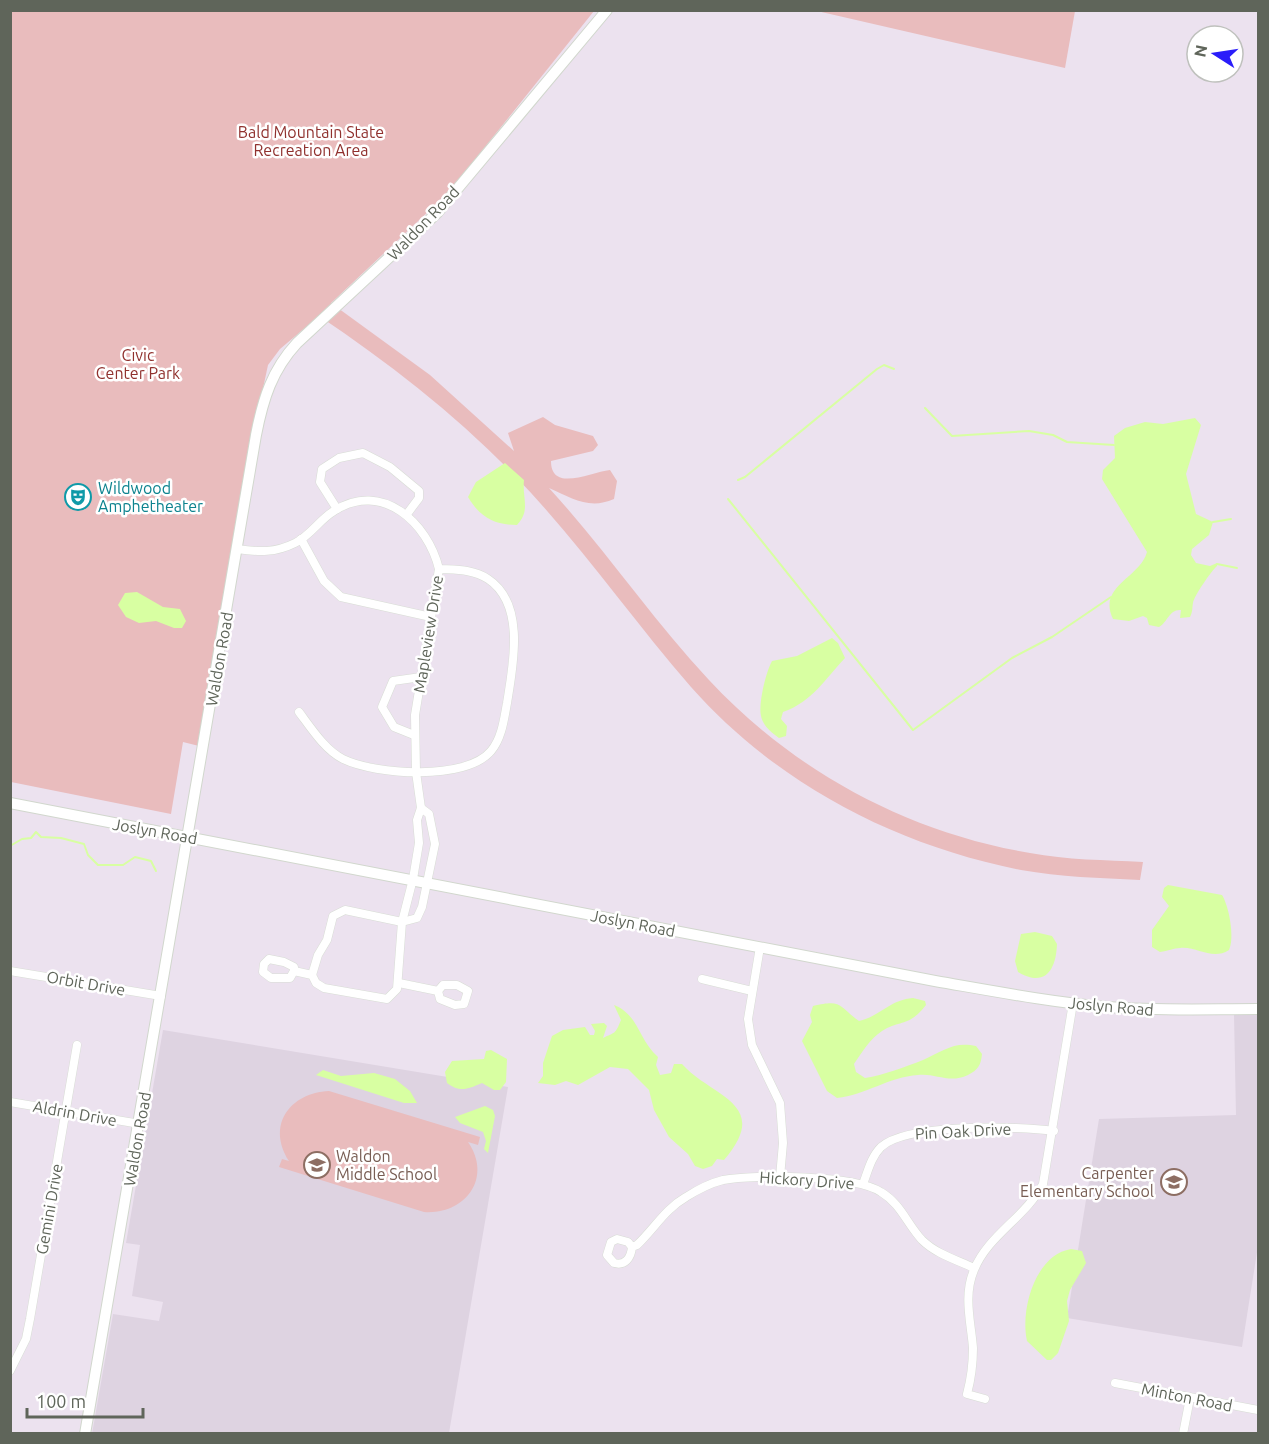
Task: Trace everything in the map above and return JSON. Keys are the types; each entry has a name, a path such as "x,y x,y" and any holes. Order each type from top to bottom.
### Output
{"street":[{"name":"Waldon Road","path":"85,1434 262,403 281,362 311,329 432,218 607,10"},
{"path":"337,509 320,482 322,469 339,458 363,453 390,467 419,491 419,498 407,514"},
{"name":"Mapleview Drive","path":"237,549 271,552 301,539 337,509 348,503 373,500 407,514 426,536 439,569 414,735 421,808 417,820 419,843 402,922 417,918 435,844 429,814 421,808"},
{"path":"301,539 324,581 340,597 431,617"},
{"path":"299,712 324,743 341,758 368,768 416,772 446,769 480,759 494,748 502,731 514,651 509,609 498,588 487,578 469,571 439,569"},
{"path":"414,735 394,727 382,707 393,681 421,677"},
{"name":"Joslyn Road","path":"10,803 935,981 1073,1003 1161,1010 1258,1009"},
{"path":"419,843 435,844"},
{"path":"345,910 402,922 399,983 392,996 383,999 324,988 316,983 312,975 318,955 327,940 331,921 337,913 345,910"},
{"path":"760,947 748,1019 752,1045 780,1103 783,1116 780,1177"},
{"name":"Orbit Drive","path":"10,971 161,996"},
{"path":"294,971 312,975"},
{"path":"702,979 752,991"},
{"path":"399,983 438,991"},
{"path":"985,1400 967,1394 972,1373 968,1293 974,1268 994,1241 1036,1198 1047,1169 1073,1003"},
{"name":"Gemini Drive","path":"10,1371 28,1329 77,1045"},
{"name":"Aldrin Drive","path":"10,1102 140,1124"},
{"name":"Pin Oak Drive","path":"863,1184 872,1158 881,1147 909,1133 1018,1128 1054,1131"},
{"name":"Hickory Drive","path":"632,1247 676,1204 708,1186 721,1180 780,1177 863,1184 880,1191 896,1204 923,1240 932,1248 974,1268"},
{"name":"Minton Road","path":"1115,1383 1258,1410"},
{"path":"1183,1434 1190,1398"}],"shaded area":[{"path":"1195,418 1201,425 1186,474 1196,514 1213,522 1209,535 1192,549 1191,555 1196,563 1210,566 1217,563 1217,566 1196,595 1190,617 1180,618 1181,610 1177,610 1159,627 1149,625 1147,618 1143,616 1129,621 1113,619 1110,608 1115,590 1143,561 1147,552 1102,479 1103,470 1115,458 1114,436 1125,428 1145,422 1163,424"},
{"path":"505,463 524,480 525,509 517,525 501,523 488,518 477,510 468,497 476,482"},
{"path":"137,592 163,607 180,609 186,621 182,628 174,628 156,621 139,623 126,617 118,605 125,593"},
{"path":"832,638 838,643 845,658 810,696 783,712 781,719 787,726 786,736 779,738 765,726 760,711 763,688 772,661 797,656"},
{"path":"1168,885 1222,895 1230,922 1231,945 1229,950 1211,954 1186,948 1160,952 1152,947 1152,930 1169,906 1162,897 1164,888"},
{"path":"1035,932 1052,936 1057,944 1051,969 1042,977 1035,978 1018,972 1015,961 1021,934"},
{"path":"905,999 925,1001 926,1005 914,1017 889,1027 874,1038 854,1064 856,1072 865,1078 880,1075 961,1045 976,1046 982,1054 977,1069 955,1079 925,1075 907,1076 837,1098 827,1091 802,1041 812,1022 810,1015 813,1006 830,1003 839,1005 859,1021"},
{"path":"614,1005 629,1015 646,1043 658,1057 656,1065 660,1075 671,1073 674,1064 682,1064 732,1103 740,1113 742,1126 737,1141 724,1160 717,1159 712,1166 703,1169 695,1166 688,1154 669,1137 654,1110 649,1090 628,1069 610,1067 578,1085 566,1081 555,1085 538,1083 543,1076 543,1063 552,1036 563,1030 585,1027 590,1035 594,1035 595,1031 591,1024 604,1023 607,1026 603,1038 612,1034 621,1020"},
{"name":"Carpenter Elementary School","path":"1258,1014 1258,1246 1242,1347 1067,1318 1099,1119 1236,1115 1234,1015"},
{"name":"Waldon Middle School","path":"163,1030 508,1087 449,1433 92,1434 113,1314 159,1321 163,1302 132,1296 140,1245 126,1243"},
{"path":"491,1050 507,1059 506,1082 500,1090 494,1090 482,1083 464,1089 447,1083 445,1072 452,1061 484,1059 486,1051"},
{"path":"323,1070 341,1076 374,1073 395,1079 410,1091 417,1103 404,1103 316,1075"},
{"path":"485,1106 493,1110 495,1116 488,1153 484,1149 486,1141 483,1132 460,1123 455,1117"},
{"path":"1071,1249 1082,1251 1086,1263 1070,1290 1067,1301 1069,1321 1058,1353 1051,1360 1047,1360 1027,1341 1025,1328 1028,1300 1039,1273 1048,1262 1058,1253"}],"green space":[{"path":"10,11 594,11 448,193 331,303 430,375 514,451 508,433 543,417 555,425 593,436 598,445 593,451 551,461 553,471 558,476 573,478 610,470 617,481 614,499 589,503 573,499 549,488 709,680 742,713 815,769 855,793 896,813 939,830 984,843 1044,855 1143,862 1140,880 1050,874 974,859 884,827 841,806 800,781 761,753 725,722 691,687 561,527 493,454 421,391 371,352 319,316 280,349 268,365 253,435 199,746 183,742 171,814 11,782"},
{"path":"817,11 1075,11 1065,68"},
{"path":"329,1091 480,1137 478,1145 468,1142 475,1155 477,1169 476,1181 471,1192 463,1201 452,1207 424,1212 279,1167 282,1159 289,1161 280,1135 281,1124 286,1113 303,1098"}],"waterway":[{"path":"738,480 745,477 877,369 884,365 894,369"},
{"path":"925,408 952,436 1029,431 1053,435 1067,442 1114,445"},
{"path":"728,499 913,730 1012,658 1052,637 1111,597"},
{"path":"1213,522 1231,519"},
{"path":"1217,564 1237,568"},
{"path":"10,846 22,839 31,838 36,832 41,837 61,838 84,844 88,855 98,865 123,865 135,857 151,861 156,871"}],"place":[{"name":"Wildwood Amphetheater","path":"78,497"},
{"name":"Waldon Middle School","path":"317,1165"},
{"name":"Carpenter Elementary School","path":"1174,1182"}],"park label":[{"name":"Bald Mountain State Recreation Area","path":"311,141"},
{"name":"Civic Center Park","path":"138,364"}]}
